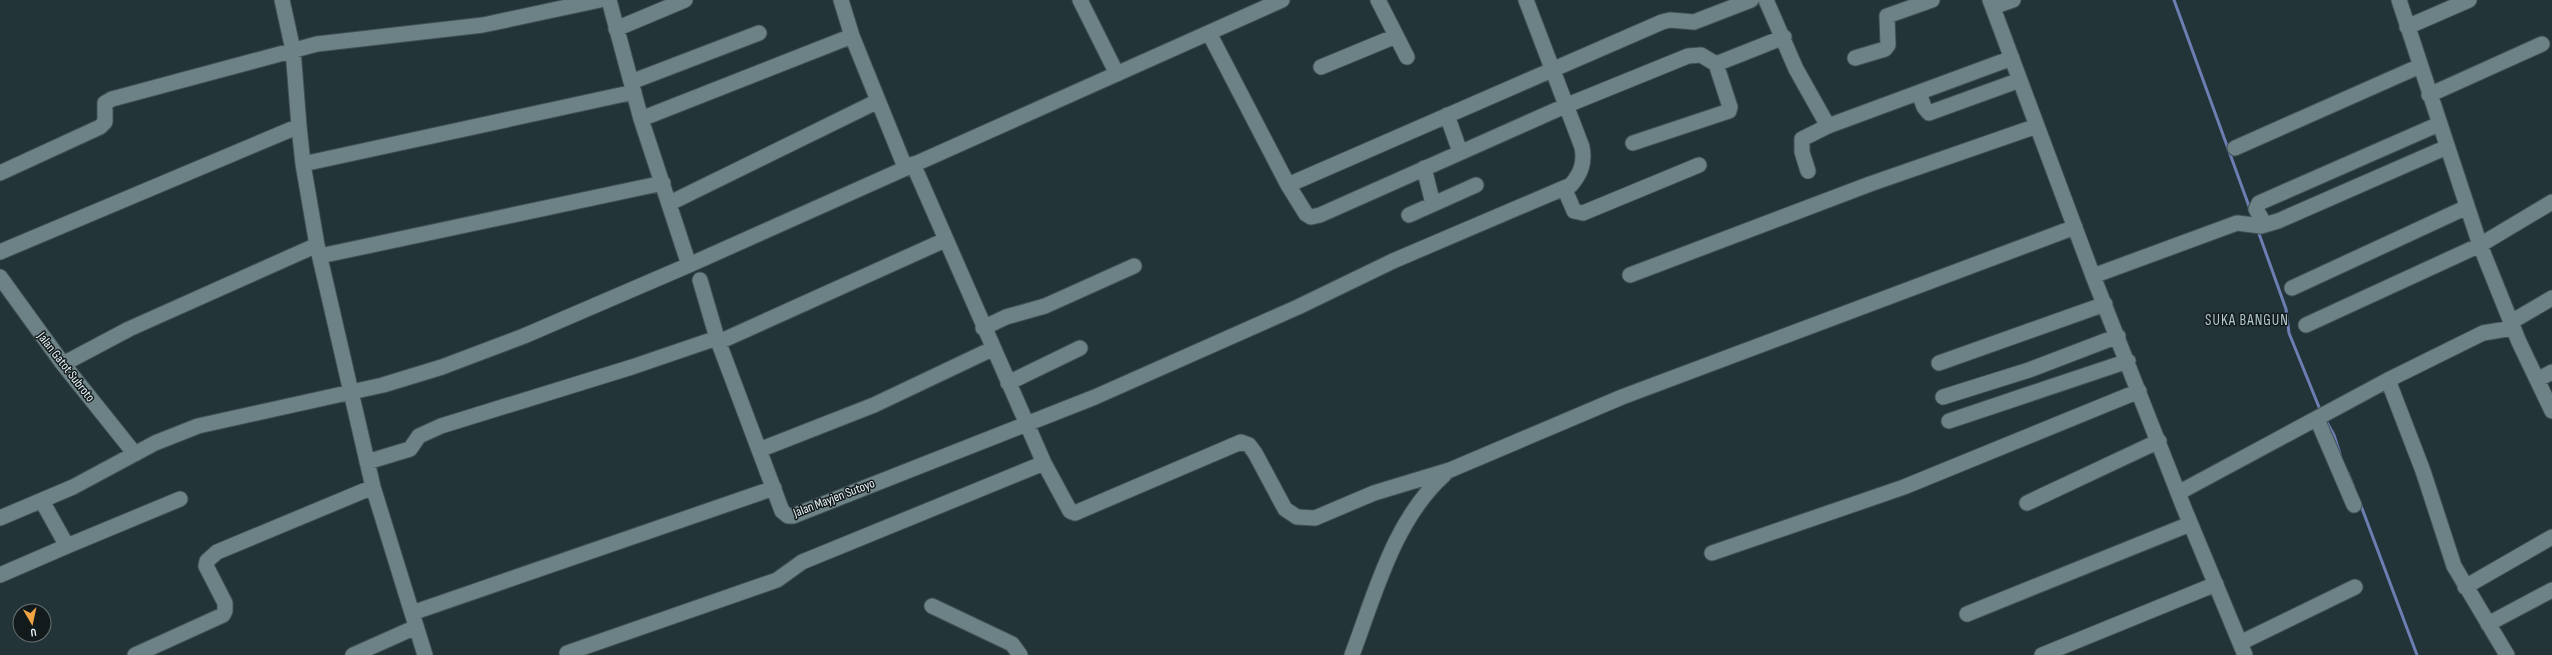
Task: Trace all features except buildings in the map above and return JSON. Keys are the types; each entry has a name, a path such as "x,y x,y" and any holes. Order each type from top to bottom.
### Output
{"street":[{"path":"282,0 293,50 303,164 318,251 353,394 373,487 425,655"},
{"path":"0,173 100,127 105,122 103,107 108,101 293,50 355,39 483,25 600,0"},
{"name":"Jalan Mayjen Sutoyo","path":"610,0 616,29 641,119 663,183 696,271 718,340 759,450 782,511 788,516 794,516 1102,394 1393,261 1565,190"},
{"path":"616,29 685,0"},
{"path":"841,0 852,36 878,101 945,240 992,349 1044,463 1070,510 1075,513 1091,509 1236,443 1244,443 1255,453 1285,509 1297,517 1306,519 1330,513 1374,493 1450,470 1622,397 2075,227"},
{"path":"1080,0 1117,74"},
{"path":"0,518 42,501 113,467 135,454 198,426 353,394 442,367 696,271 909,166 1282,0"},
{"path":"1378,0 1407,57"},
{"path":"1526,0 1584,158 1576,179 1565,190 1574,211 1583,213 1699,165"},
{"path":"1288,185 1551,69 1662,22 1670,20 1694,22 1751,0"},
{"path":"1766,0 1784,37 1796,69 1828,126"},
{"path":"1855,58 1885,49 1888,45 1887,16 1932,0"},
{"path":"2013,0 1992,4 2093,276 2128,361 2190,524 2243,649 2355,587"},
{"path":"2399,0 2429,95 2480,245 2512,325 2552,411"},
{"path":"2407,27 2469,0"},
{"path":"303,164 632,87 759,33"},
{"path":"1209,33 1288,185 1306,214 1316,216 1565,106 1688,56 1701,55 1716,64 1730,106 1729,112 1633,143"},
{"path":"641,119 852,36"},
{"path":"1321,67 1396,36"},
{"path":"1716,64 1784,37"},
{"path":"2429,95 2542,44"},
{"path":"1808,171 1802,152 1802,139 1828,126 1919,93 1953,78 2012,58"},
{"path":"2235,148 2420,66"},
{"path":"1919,93 1924,107 1929,113 2020,80"},
{"path":"670,203 878,101"},
{"path":"1447,115 1460,152"},
{"path":"2263,226 2256,209 2259,203 2439,124"},
{"path":"0,252 299,126"},
{"path":"1630,275 1870,184 2037,126"},
{"path":"2093,276 2243,222 2263,226 2295,215 2447,147"},
{"path":"1424,168 1433,204"},
{"path":"63,364 136,326 318,251 663,183"},
{"path":"1409,215 1476,185"},
{"path":"2306,325 2480,245 2552,202"},
{"path":"2292,288 2467,207"},
{"path":"367,462 410,449 422,433 441,426 718,340 945,240"},
{"path":"983,328 1006,317 1045,306 1134,266"},
{"name":"Jalan Gatot Subroto","path":"0,277 63,364 135,454"},
{"path":"2178,493 2388,380 2483,333 2512,325 2552,298"},
{"path":"1939,363 2105,304"},
{"path":"1943,396 2029,370 2118,336"},
{"path":"1008,383 1080,348"},
{"path":"759,450 874,405 992,349"},
{"path":"1949,421 2128,361"},
{"path":"2537,380 2552,372"},
{"path":"2388,380 2423,471 2449,553 2465,587 2507,655"},
{"path":"1712,553 1904,487 2139,391"},
{"path":"2321,417 2354,506"},
{"path":"2027,503 2159,441"},
{"path":"567,653 777,580 802,562 1044,463"},
{"path":"1352,655 1400,535 1415,508 1432,486 1450,470"},
{"path":"135,655 223,615 225,611 225,603 206,566 207,561 217,552 373,487"},
{"path":"353,655 414,620 774,488"},
{"path":"0,575 180,499"},
{"path":"42,501 67,546"},
{"path":"1967,614 2190,524"},
{"path":"2465,587 2552,537"},
{"path":"2042,655 2216,584"},
{"path":"2488,624 2552,590"},
{"path":"932,606 1012,644 1020,655"}],"waterway":[{"path":"2174,0 2250,209"},
{"path":"2258,231 2286,309 2289,333 2321,412"},
{"path":"2325,419 2334,435 2340,454"},
{"path":"2348,473 2353,485"},
{"path":"2360,503 2417,655"}],"district":[{"name":"SUKA BANGUN","path":"2247,320"}]}
